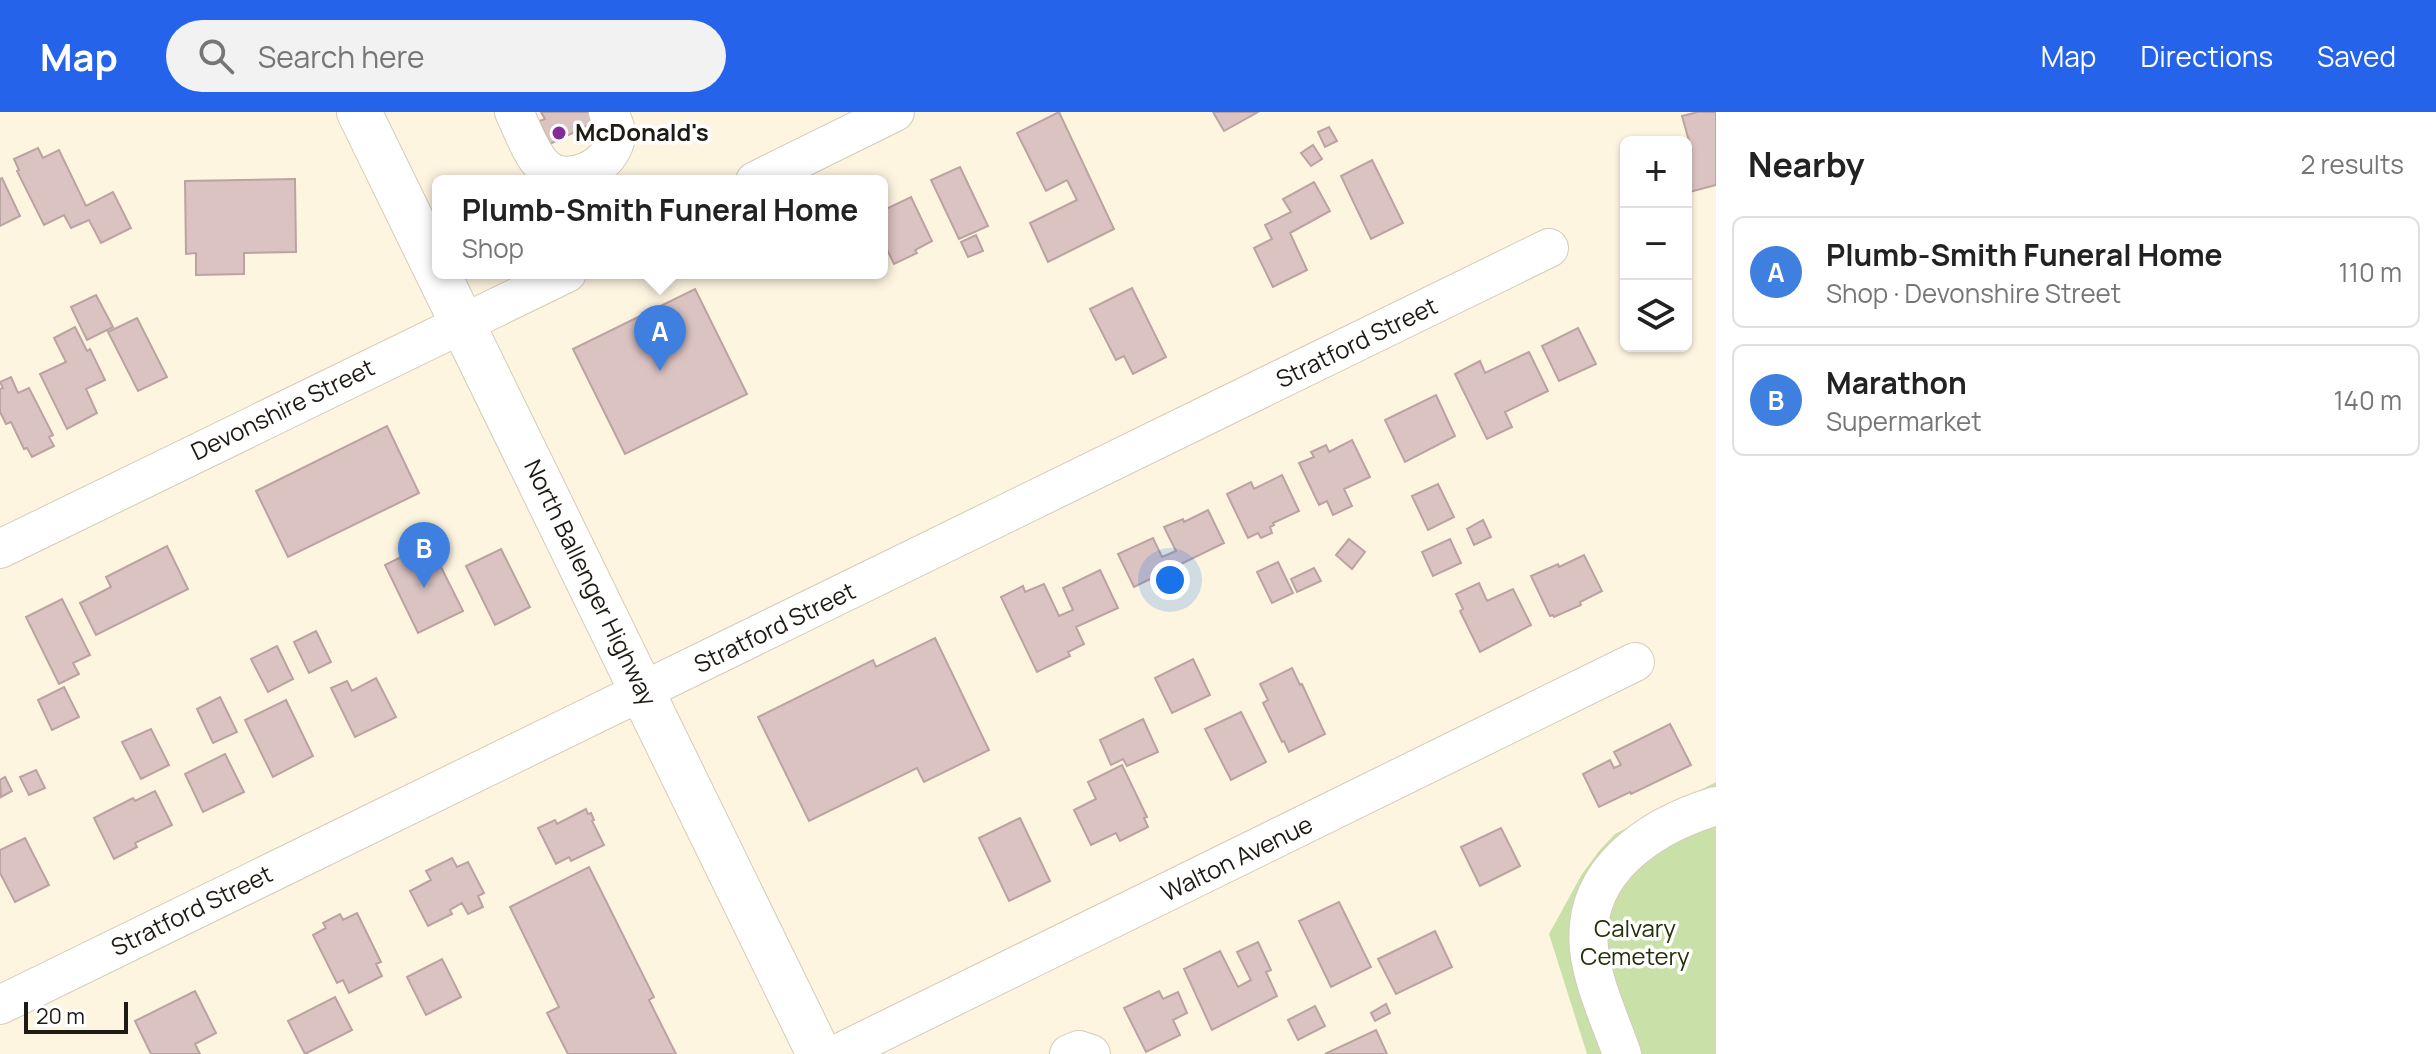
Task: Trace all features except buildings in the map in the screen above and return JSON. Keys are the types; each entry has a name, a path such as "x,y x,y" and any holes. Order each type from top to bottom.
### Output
{"main road":[{"name":"North Ballenger Highway","path":"359,112 432,262"},
{"name":"North Ballenger Highway","path":"441,279 819,1054"}],"street":[{"path":"514,112 543,166 565,175"},
{"path":"573,175 593,168 612,148 615,127 608,112"},
{"path":"767,175 895,112"},
{"name":"Stratford Street","path":"0,1005 1549,248"},
{"name":"Devonshire Street","path":"0,549 554,279"},
{"name":"Walton Avenue","path":"837,1054 1635,662"},
{"path":"1622,1054 1589,949 1589,921 1596,892 1610,870 1630,851 1671,825 1716,806"},
{"path":"1069,1054 1079,1050 1091,1054"}],"green space":[{"name":"Calvary Cemetery","path":"1716,782 1716,1054 1587,1054 1549,934 1582,874 1615,834"}],"place":[{"name":"McDonald's","path":"559,133"},
{"name":"Plumb-Smith Funeral Home","path":"660,371"},
{"name":"Marathon","path":"424,588"}]}
